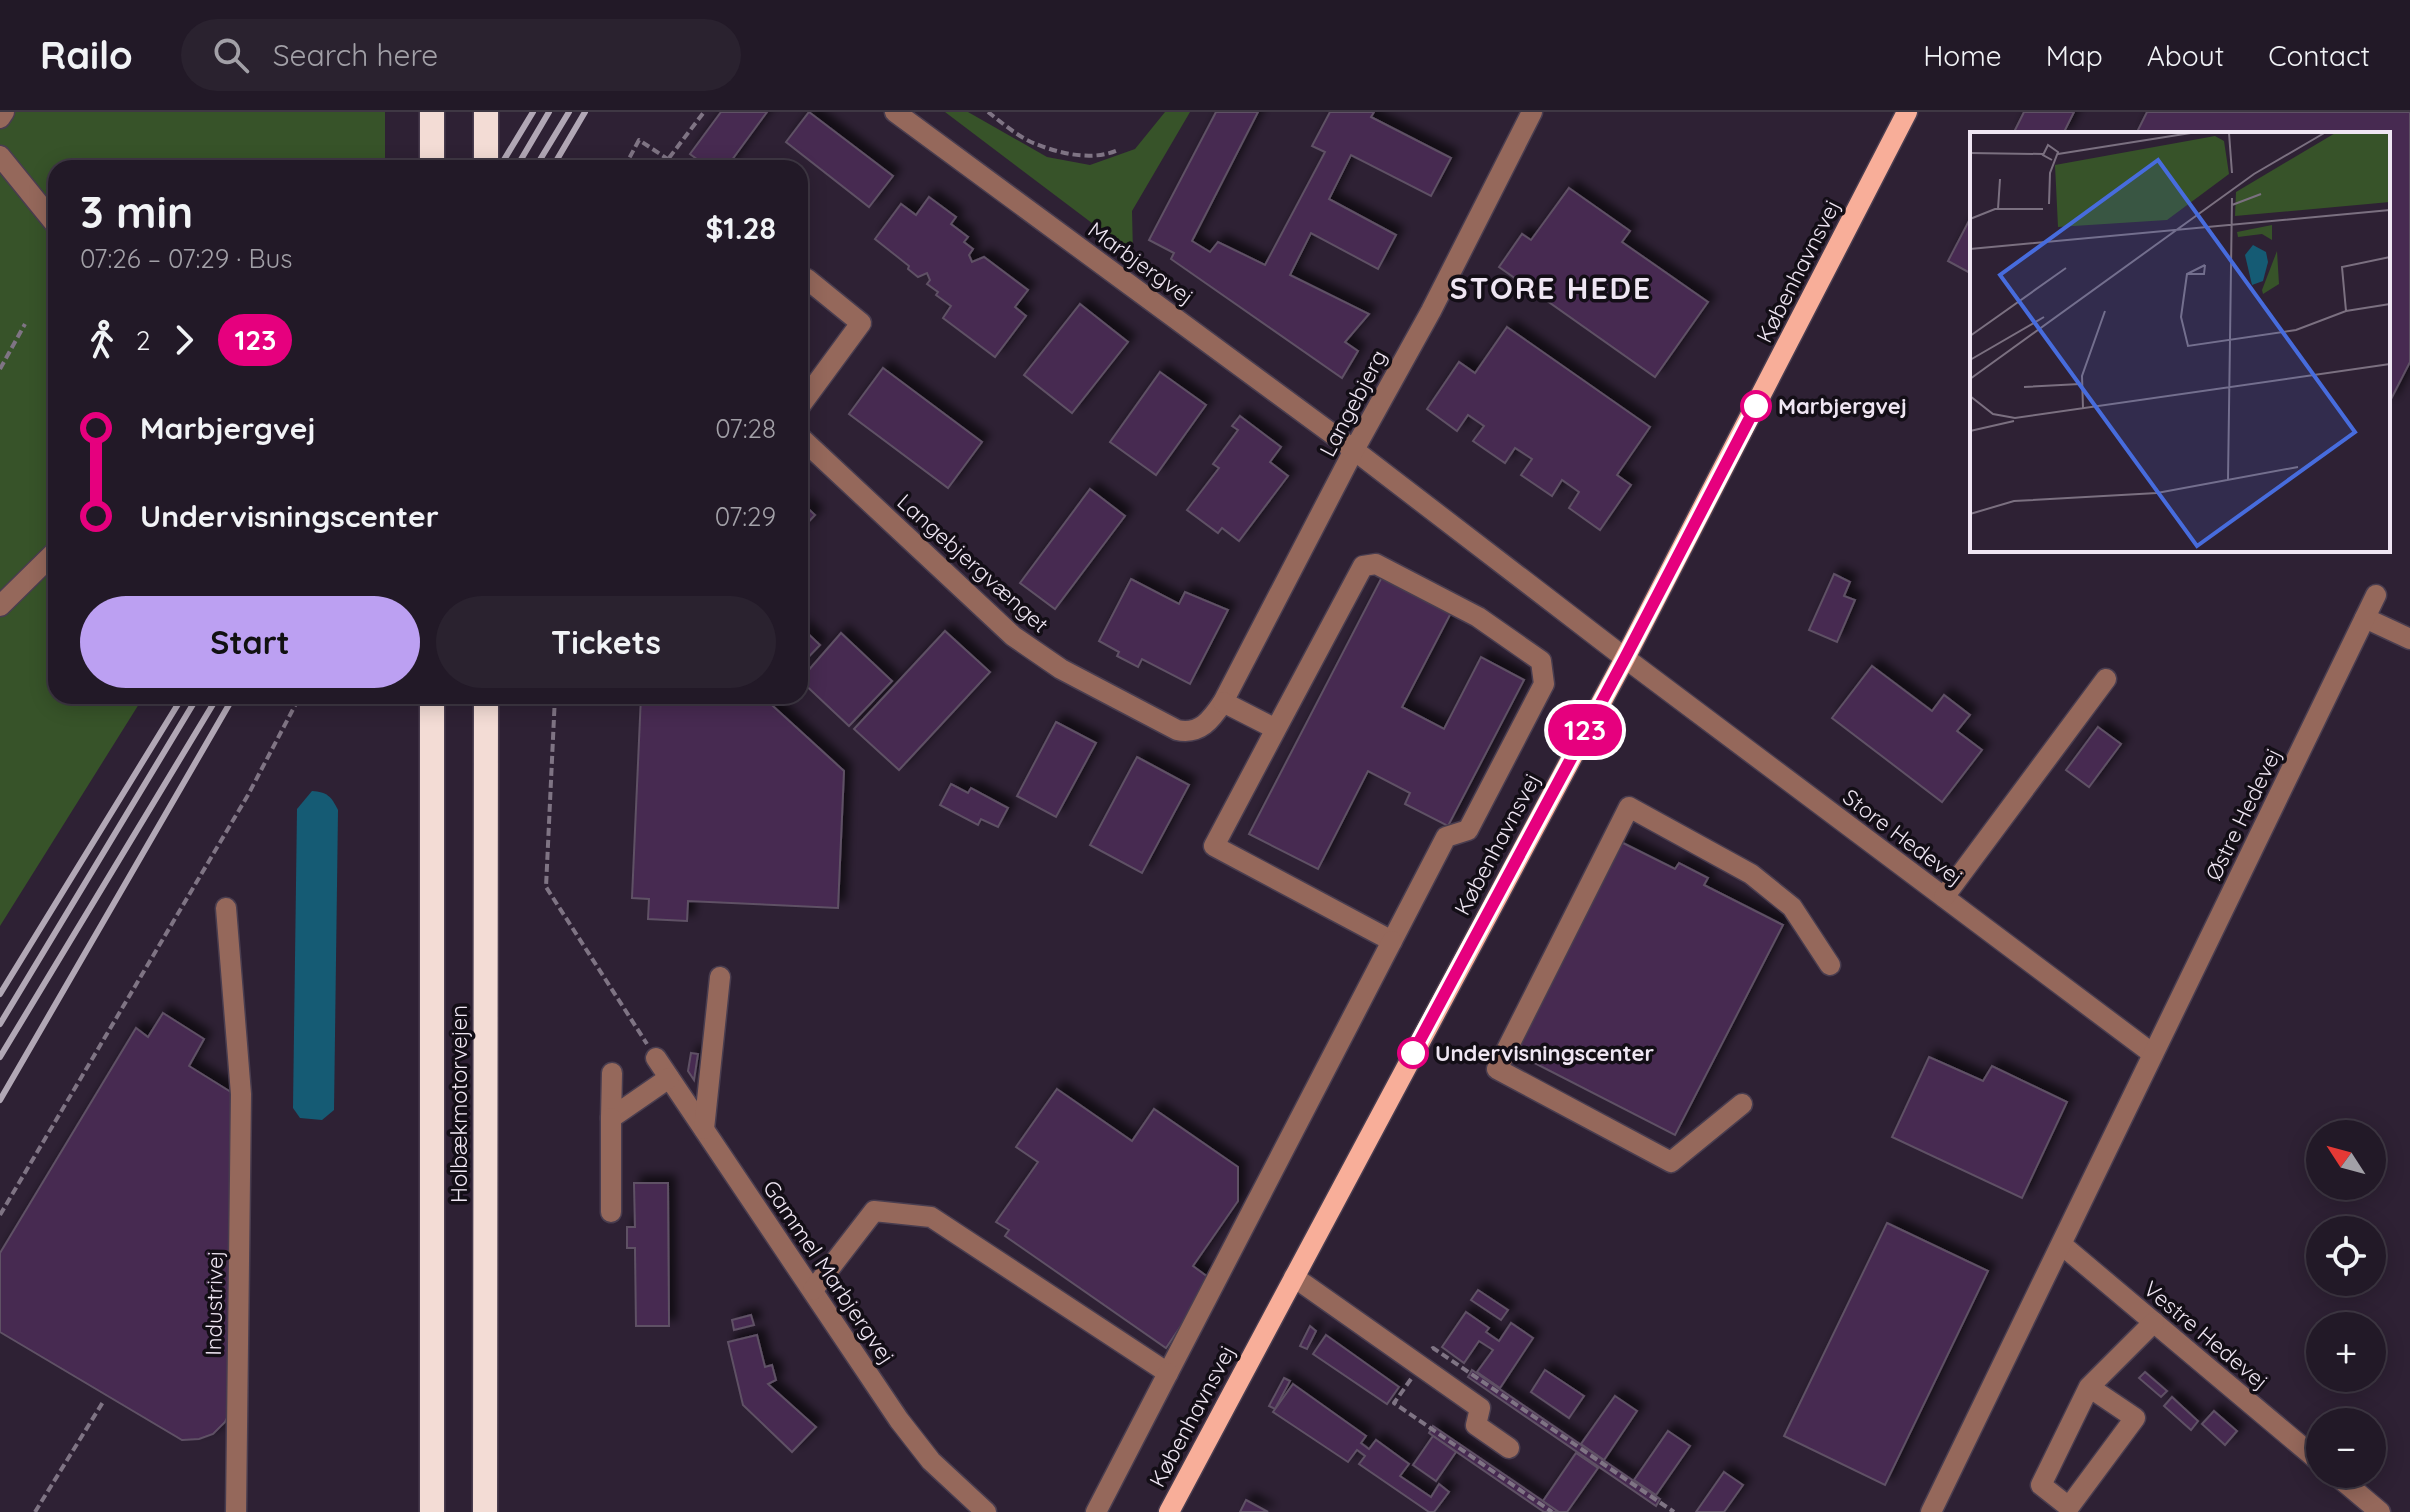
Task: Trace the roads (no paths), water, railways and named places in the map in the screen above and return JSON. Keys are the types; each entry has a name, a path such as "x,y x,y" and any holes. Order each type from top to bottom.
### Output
{"highway":[{"path":"432,112 432,160"},
{"path":"486,112 486,160"},
{"name":"Holbækmotorvejen","path":"432,704 432,1512"},
{"name":"Holbækmotorvejen","path":"486,704 487,1512"},
{"path":"420,1512 432,1434"}],"main road":[{"name":"Københavnsvej","path":"1169,1512 1625,658 1907,112"}],"street":[{"path":"0,118 4,112"},
{"name":"Marbjergvej","path":"895,112 1354,450 1625,658"},
{"name":"Langebjerg","path":"1218,709 1431,311 1532,112"},
{"path":"0,156 48,215"},
{"path":"808,280 861,323 808,395"},
{"name":"Langebjergvænget","path":"808,444 1013,636 1061,669 1177,730 1195,731 1218,709"},
{"path":"0,606 48,559"},
{"path":"1096,1512 1446,837 1468,830 1544,684 1541,661 1478,617 1376,564 1363,566 1214,846 1392,941"},
{"name":"Østre Hedevej","path":"2153,1054 2376,595"},
{"path":"2365,618 2410,639"},
{"name":"Store Hedevej","path":"1625,658 2153,1054"},
{"path":"1944,897 2106,679"},
{"path":"1218,709 1276,729"},
{"path":"1742,1104 1671,1162 1497,1069 1629,807 1751,874 1792,907 1830,965"},
{"name":"Industrivej","path":"226,908 241,1094 236,1512"},
{"path":"704,1129 720,977"},
{"path":"1931,1512 2153,1054"},
{"name":"Gammel Marbjergvej","path":"656,1058 914,1441 975,1509"},
{"path":"611,1212 612,1073"},
{"path":"611,1118 669,1078"},
{"path":"813,1290 874,1211 931,1217 1168,1373"},
{"name":"Vestre Hedevej","path":"2062,1245 2306,1450"},
{"path":"1294,1277 1480,1408 1476,1425 1509,1448"},
{"path":"2089,1387 2135,1418 2069,1507 2041,1485 2089,1387 2154,1322"},
{"path":"2352,1488 2380,1512"}],"water":[{"path":"312,791 328,796 338,810 334,1110 322,1120 300,1118 293,1108 297,809"}],"railway":[{"path":"504,160 533,112"},
{"path":"521,160 549,112"},
{"path":"540,160 569,112"},
{"path":"557,160 585,112"},
{"path":"0,994 178,704"},
{"path":"0,1024 193,704"},
{"path":"0,1057 213,704"},
{"path":"0,1100 229,704"}],"place":[{"name":"Marbjergvej","path":"1756,406"},
{"name":"Undervisningscenter","path":"1413,1053"}],"district":[{"name":"STORE HEDE","path":"1551,288"}]}
